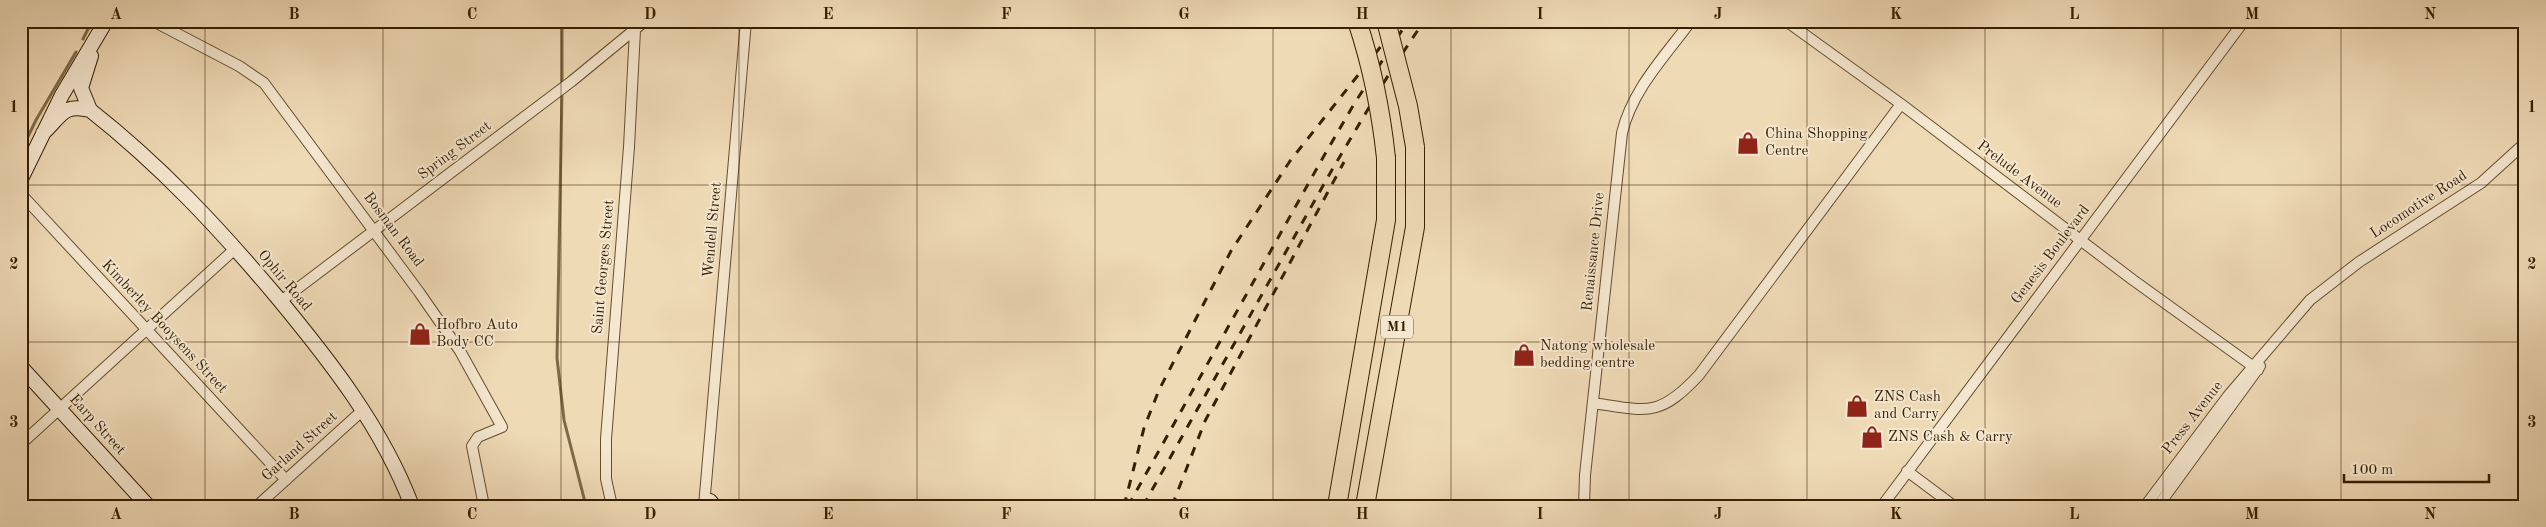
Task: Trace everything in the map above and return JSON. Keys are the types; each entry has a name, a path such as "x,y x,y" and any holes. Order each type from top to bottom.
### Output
{"highway":[{"name":"M1","path":"1337,506 1386,220 1386,158 1381,110 1368,54 1357,21"},
{"name":"M1","path":"1365,506 1415,226 1415,147 1408,106 1386,21"}],"street":[{"path":"21,179 82,57 106,21"},
{"name":"Bosman Road","path":"153,21 262,80 375,230 460,351 502,427 478,438 472,446 484,506"},
{"name":"Spring Street","path":"281,301 572,82 645,21"},
{"name":"Wendell Street","path":"710,505 711,442 746,21"},
{"name":"Renaissance Drive","path":"1584,506 1585,475 1622,133 1626,116 1637,94 1691,21"},
{"name":"Prelude Avenue","path":"1786,21 1901,104 2081,241 2255,368"},
{"name":"Genesis Boulevard","path":"1882,506 2244,21"},
{"name":"Saint Georges Street","path":"612,506 606,479 606,439 629,147 635,30"},
{"path":"90,110 81,88 95,40"},
{"path":"1593,403 1644,410 1664,406 1680,395 1699,375 1901,104"},
{"path":"43,132 68,108 77,107 90,110"},
{"name":"Ophir Road","path":"90,110 166,174 236,248 315,342 363,410 389,455 412,506"},
{"name":"Locomotive Road","path":"2325,286 2481,183 2525,143"},
{"name":"Kimberley Booysens Street","path":"21,194 286,480"},
{"path":"21,444 236,248"},
{"name":"Press Avenue","path":"2145,506 2208,430 2267,351 2310,300 2325,286"},
{"name":"Earp Street","path":"21,367 148,506"},
{"name":"Garland Street","path":"257,506 363,410"},
{"name":"Press Avenue","path":"2158,506 2208,430"},
{"path":"1908,471 1954,506"}],"waterway":[{"path":"83,39 92,21"},
{"path":"562,21 562,86"},
{"path":"21,151 36,120 76,52"},
{"path":"562,92 557,358 564,420 586,506"}],"railway":[{"path":"1124,506 1144,428 1159,390 1231,251 1290,161 1401,21"},
{"path":"1128,506 1321,161 1354,104 1408,21"},
{"path":"1143,506 1333,168 1392,69 1424,21"},
{"path":"1172,506 1205,421 1344,162"}],"place":[{"name":"China Shopping Centre","path":"1748,143"},
{"name":"Hofbro Auto Body CC","path":"420,334"},
{"name":"Natong wholesale bedding centre","path":"1524,355"},
{"name":"ZNS Cash and Carry","path":"1857,406"},
{"name":"ZNS Cash & Carry","path":"1872,437"}]}
